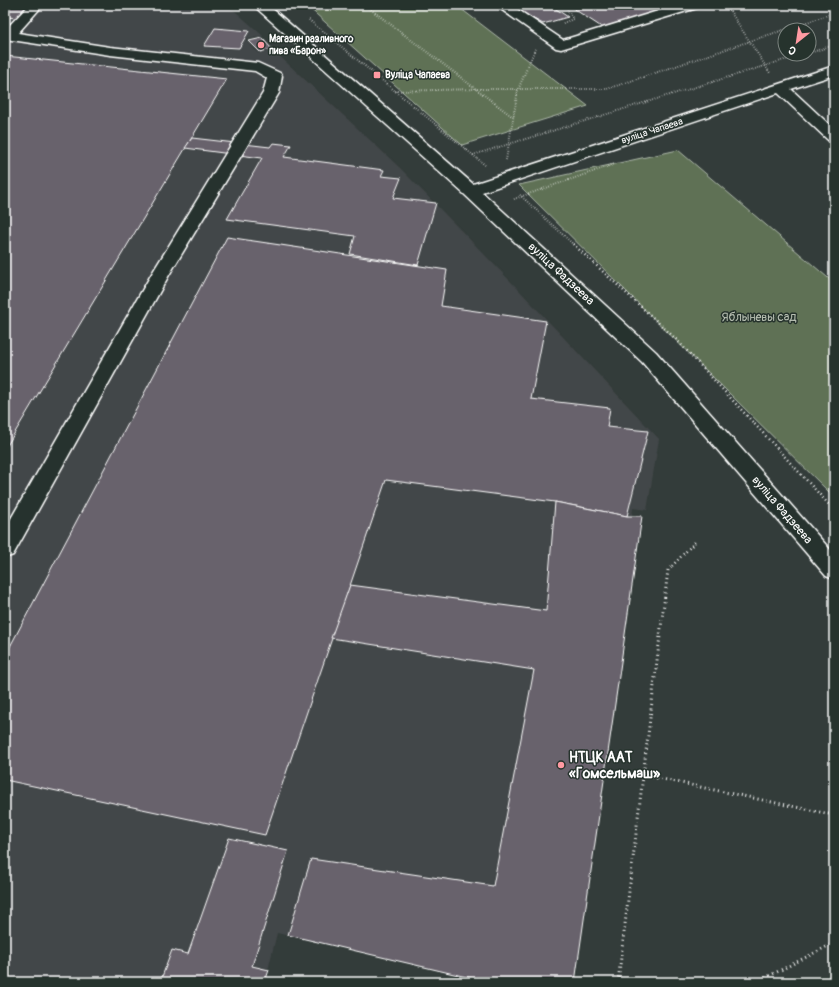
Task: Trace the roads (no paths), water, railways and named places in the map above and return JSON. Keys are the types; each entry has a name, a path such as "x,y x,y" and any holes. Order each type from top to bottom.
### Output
{"street":[{"path":"7,35 36,5"},
{"name":"вуліца Фадзеева","path":"260,5 470,190 649,357 832,564"},
{"path":"502,5 561,45 692,5"},
{"path":"5,550 160,275 271,93 275,76 258,67 110,51 7,35"},
{"name":"вуліца Чапаева","path":"470,190 834,70"},
{"path":"781,88 834,137"}],"place":[{"name":"Магазин разливного пива «Барон»","path":"261,45"},
{"name":"Вуліца Чапаева","path":"377,75"},
{"name":"НТЦК ААТ «Гомсельмаш»","path":"561,765"}],"park label":[{"name":"Яблыневы сад","path":"759,317"}]}
